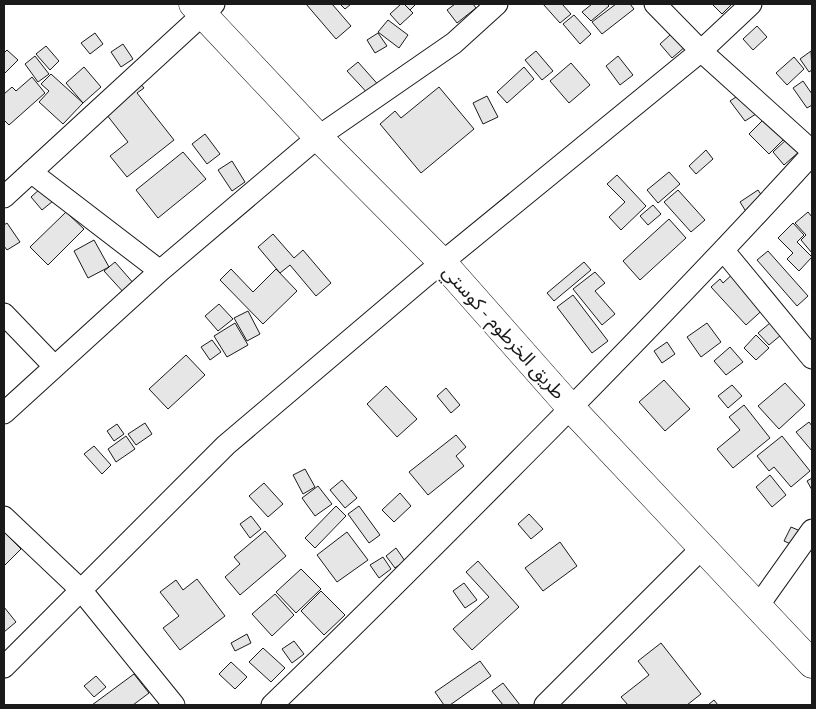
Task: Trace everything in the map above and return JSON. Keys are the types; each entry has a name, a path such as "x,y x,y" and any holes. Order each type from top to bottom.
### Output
{"highway":[{"name":"طريق الخرطوم - كوستي","path":"203,7 318,137 442,262 571,408 812,664"}],"street":[{"path":"4,413 160,271 318,137 454,43 497,4"},
{"path":"272,705 374,608 571,408 724,251 812,153 701,51 655,4"},
{"path":"4,667 226,445 442,262 701,51 751,4"},
{"path":"4,197 203,7"},
{"path":"31,172 160,271"},
{"path":"724,251 812,358"},
{"path":"4,314 54,366"},
{"path":"4,517 81,590 174,705"},
{"path":"758,606 812,530"},
{"path":"545,705 703,547"}],"building":[{"path":"306,4 332,4 351,26 336,39"},
{"path":"340,4 351,4 345,9"},
{"path":"401,4 404,4 413,13 400,25 390,14"},
{"path":"404,4 416,4 410,10"},
{"path":"455,4 473,4 476,8 457,23 447,10"},
{"path":"543,4 562,4 571,14 560,23"},
{"path":"592,4 607,4 609,6 591,21 582,12"},
{"path":"616,4 630,4 634,9 602,34 592,22"},
{"path":"712,4 732,4 722,14"},
{"path":"574,15 591,34 580,44 563,24"},
{"path":"388,20 408,35 399,48 378,32"},
{"path":"681,25 693,40 672,58 660,44"},
{"path":"757,26 767,37 753,50 743,39"},
{"path":"95,33 103,44 90,54 81,43"},
{"path":"378,33 387,46 375,53 367,40"},
{"path":"123,44 133,59 121,67 111,52"},
{"path":"46,46 59,61 50,70 36,54"},
{"path":"7,50 18,60 4,74 4,53"},
{"path":"536,51 553,71 542,80 525,60"},
{"path":"811,51 812,70 809,72 800,59"},
{"path":"35,56 49,74 38,82 25,64"},
{"path":"618,56 633,75 620,85 606,66"},
{"path":"794,57 804,69 787,85 776,73"},
{"path":"358,62 382,89 372,98 347,71"},
{"path":"571,63 590,85 569,103 550,81"},
{"path":"84,67 101,87 83,103 66,83"},
{"path":"524,67 534,79 507,103 497,92"},
{"path":"51,74 83,103 63,124 39,102 49,91 41,84"},
{"path":"32,77 45,93 9,125 4,120 4,94 12,87 16,91"},
{"path":"803,81 812,94 812,105 807,108 793,88"},
{"path":"139,82 144,88 137,93 174,140 127,177 110,156 128,142 103,110"},
{"path":"439,87 474,129 421,173 380,124 395,111 401,118"},
{"path":"745,91 759,112 745,121 730,101"},
{"path":"487,96 498,117 483,124 473,103"},
{"path":"767,116 787,136 769,154 749,134"},
{"path":"205,134 220,154 207,164 192,144"},
{"path":"788,138 800,151 784,165 773,152"},
{"path":"706,150 713,159 696,174 689,166"},
{"path":"183,152 206,179 158,218 136,190"},
{"path":"232,161 245,182 232,191 218,170"},
{"path":"669,172 680,184 658,203 647,190"},
{"path":"617,175 646,206 621,230 609,217 625,202 607,184"},
{"path":"41,188 53,201 42,210 31,197"},
{"path":"678,190 705,220 691,232 664,202"},
{"path":"758,190 768,205 750,218 740,202"},
{"path":"653,205 661,214 648,225 640,216"},
{"path":"66,212 84,229 48,265 30,247"},
{"path":"808,212 812,217 812,253 801,240 806,235 795,223"},
{"path":"669,219 686,238 640,280 623,261"},
{"path":"7,223 20,242 7,250 4,246 4,225"},
{"path":"793,223 804,235 797,242 812,257 799,271 787,259 793,253 778,238"},
{"path":"273,234 294,258 303,250 331,283 316,296 290,265 280,273 258,247"},
{"path":"94,240 109,267 88,278 74,251"},
{"path":"768,251 808,296 797,306 757,260"},
{"path":"115,262 135,285 125,294 104,271"},
{"path":"584,262 591,270 554,301 547,293"},
{"path":"231,269 253,292 276,269 297,291 263,324 220,280"},
{"path":"736,271 768,305 746,325 711,287 720,279 723,283"},
{"path":"595,272 605,283 595,291 615,314 602,325 573,289"},
{"path":"573,295 608,341 592,353 557,307"},
{"path":"219,304 233,319 218,331 205,316"},
{"path":"248,311 260,334 247,341 234,318"},
{"path":"235,323 248,345 227,357 214,336"},
{"path":"707,323 721,342 701,357 687,337"},
{"path":"770,323 781,335 769,345 758,333"},
{"path":"756,335 769,348 756,360 744,348"},
{"path":"212,340 221,352 210,360 201,347"},
{"path":"667,342 675,354 662,363 654,351"},
{"path":"730,347 743,362 726,375 714,361"},
{"path":"186,355 205,375 168,409 149,389"},
{"path":"664,380 690,409 665,431 639,402"},
{"path":"785,383 805,405 779,429 758,406"},
{"path":"732,385 742,396 728,408 718,396"},
{"path":"386,386 417,419 397,437 367,404"},
{"path":"446,388 460,405 451,413 437,396"},
{"path":"744,405 770,438 733,468 717,449 740,430 729,417"},
{"path":"809,422 812,426 812,451 796,432"},
{"path":"145,423 152,434 136,445 128,434"},
{"path":"117,424 124,434 114,441 107,431"},
{"path":"456,435 466,447 456,456 464,466 428,495 409,472"},
{"path":"126,436 135,449 116,462 108,449"},
{"path":"782,436 810,471 791,487 774,467 769,471 757,456"},
{"path":"94,446 111,465 102,474 84,454"},
{"path":"305,469 315,487 303,494 293,475"},
{"path":"770,475 786,495 772,507 756,487"},
{"path":"812,478 812,490 807,481"},
{"path":"342,480 357,498 345,508 330,490"},
{"path":"264,483 283,504 268,517 249,496"},
{"path":"318,486 332,504 315,516 302,498"},
{"path":"400,493 411,506 394,522 382,510"},
{"path":"336,506 346,516 315,548 305,538"},
{"path":"359,506 380,535 369,543 348,514"},
{"path":"529,514 543,529 531,539 518,524"},
{"path":"251,516 261,529 250,538 240,524"},
{"path":"791,527 812,536 806,551 784,541"},
{"path":"265,531 286,556 240,595 225,577 240,564 234,557"},
{"path":"347,532 368,560 337,582 317,555"},
{"path":"4,534 21,549 4,566"},
{"path":"560,542 577,566 543,591 525,568"},
{"path":"396,548 405,561 395,568 386,556"},
{"path":"383,557 391,569 379,578 370,565"},
{"path":"478,561 519,607 472,650 453,629 489,597 466,572"},
{"path":"301,569 321,589 296,613 276,592"},
{"path":"197,579 225,616 180,650 163,628 179,616 160,592 176,580 183,590"},
{"path":"464,583 477,600 465,608 453,591"},
{"path":"321,591 345,615 324,635 301,611"},
{"path":"275,594 294,615 272,636 252,614"},
{"path":"4,607 16,622 4,632"},
{"path":"247,634 251,643 235,651 231,643"},
{"path":"294,641 304,654 292,663 282,649"},
{"path":"661,643 701,694 687,705 628,705 621,697 649,675 638,661"},
{"path":"263,648 285,668 271,682 249,662"},
{"path":"480,661 491,676 450,705 444,705 435,692"},
{"path":"231,662 247,677 235,689 219,674"},
{"path":"134,674 149,693 133,705 92,705"},
{"path":"96,676 106,687 94,697 84,686"},
{"path":"503,683 520,705 503,705 492,691"},
{"path":"714,700 718,705 708,705"}]}
